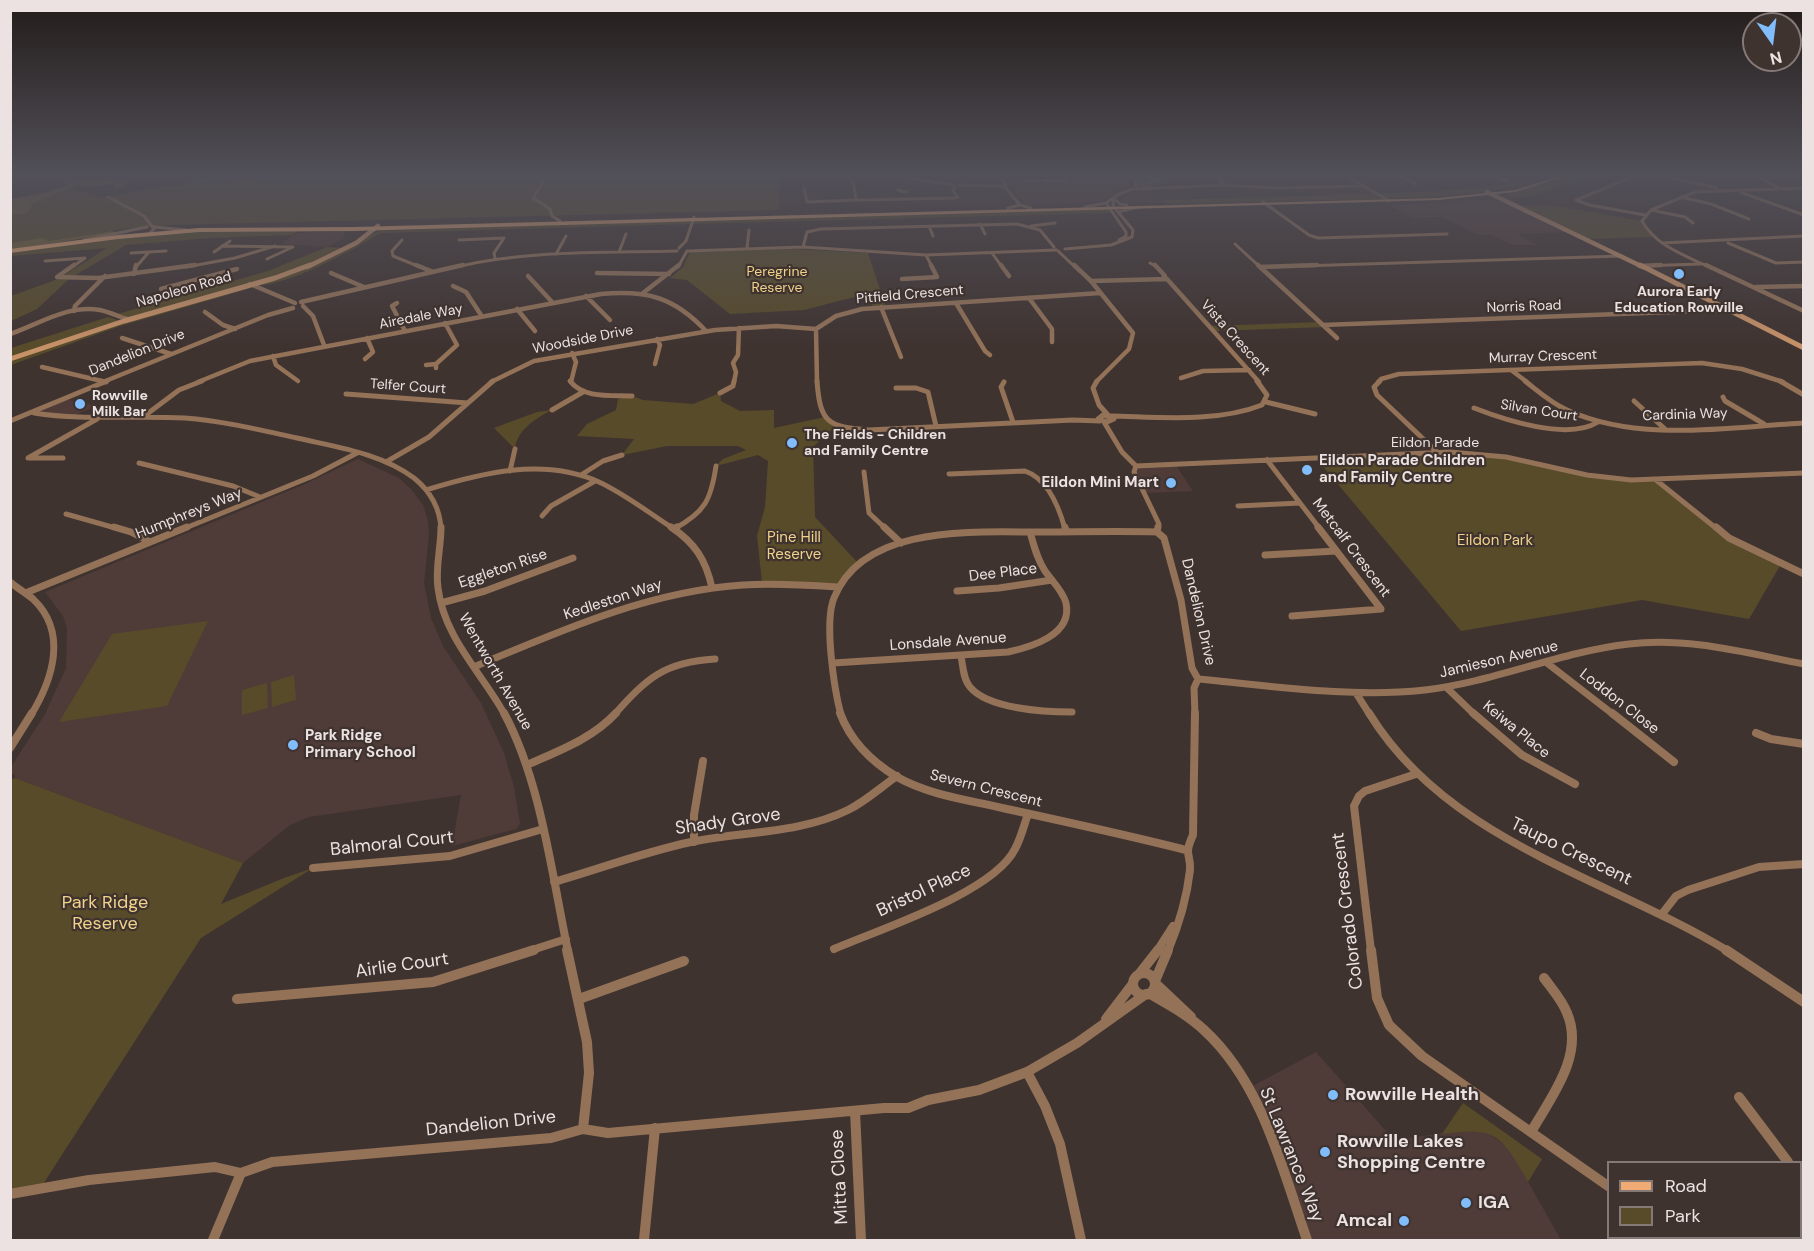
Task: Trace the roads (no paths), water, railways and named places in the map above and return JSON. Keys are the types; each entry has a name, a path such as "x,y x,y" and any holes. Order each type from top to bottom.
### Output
{"main road":[{"path":"10,251 127,233"},
{"name":"Napoleon Road","path":"10,359 127,319 247,285 323,259 366,233"},
{"path":"1576,233 1803,348"}],"street":[{"path":"682,257 678,250 686,241 688,233"},
{"path":"747,248 749,233"},
{"path":"803,247 807,233"},
{"path":"1044,233 1091,281 1129,325 1134,337 1130,347 1095,384 1094,393 1099,405 1100,419"},
{"path":"1115,243 1125,233"},
{"path":"643,293 678,266 688,250 803,247 926,255 992,253 1115,243 1134,233"},
{"path":"1306,233 1326,239 1448,234"},
{"path":"1650,233 1662,243 1703,264 1803,311"},
{"path":"619,252 626,234"},
{"path":"556,254 566,236"},
{"path":"1662,243 1803,237"},
{"path":"459,240 504,238 494,253 495,258"},
{"path":"402,240 392,251 393,256 431,271"},
{"path":"214,252 230,241"},
{"path":"686,241 688,250"},
{"path":"1726,242 1776,263 1803,262"},
{"path":"1235,244 1337,338"},
{"path":"222,246 293,248 267,259"},
{"path":"43,261 85,259 58,276 59,279 134,274 196,265 250,255 275,246"},
{"path":"131,254 166,250"},
{"name":"Dandelion Drive","path":"10,422 275,313 364,287 495,258 688,250"},
{"path":"134,274 137,263 149,252"},
{"path":"992,253 1009,276"},
{"path":"902,279 937,277 926,255"},
{"path":"1260,267 1619,256"},
{"path":"273,257 278,257"},
{"name":"Vista Crescent","path":"1150,263 1165,276 1163,278 1249,370 1267,392 1266,402"},
{"path":"1640,266 1703,264"},
{"path":"196,265 200,272 210,276"},
{"path":"161,289 237,269"},
{"path":"331,273 364,287"},
{"path":"597,273 669,274"},
{"path":"74,310 105,276"},
{"path":"528,276 553,303"},
{"path":"1091,281 1163,278"},
{"path":"247,285 308,310 313,316 324,345"},
{"path":"453,286 465,285"},
{"path":"1754,287 1803,286"},
{"path":"156,287 167,292"},
{"path":"459,287 481,315"},
{"name":"Airedale Way","path":"142,417 185,387 242,363 324,345 586,296 618,292 643,293 671,301 706,331"},
{"name":"Pitfield Crescent","path":"816,329 841,315 880,307 1100,293"},
{"path":"586,296 610,320"},
{"path":"1029,298 1052,329 1052,342"},
{"path":"956,303 985,351 990,355"},
{"path":"391,304 405,330"},
{"path":"880,307 902,357"},
{"path":"517,309 535,331"},
{"path":"74,310 99,311 120,322"},
{"path":"10,333 74,310 106,312 127,319"},
{"name":"Norris Road","path":"1323,325 1726,310"},
{"path":"205,312 222,325 234,329"},
{"path":"426,365 436,366 457,345 445,323"},
{"name":"Woodside Drive","path":"386,462 426,440 491,382 512,370 547,358 706,331 781,326 816,329"},
{"path":"720,393 732,386 736,372 733,363 738,355 739,328"},
{"path":"816,329 819,407 825,417 844,426 860,429 1237,413 1252,410 1266,402 1314,414"},
{"path":"122,338 171,354"},
{"path":"367,338 372,349 371,356"},
{"path":"655,364 660,345 657,339"},
{"path":"572,353 576,364 570,381 575,388 583,392 632,396"},
{"path":"273,356 276,365 298,381"},
{"path":"365,359 378,356"},
{"name":"Murray Crescent","path":"1437,452 1377,395 1374,387 1378,381 1399,374 1708,363 1766,375 1789,385 1803,395"},
{"path":"42,367 106,382"},
{"path":"1181,378 1186,374 1196,372 1249,370"},
{"name":"Cardinia Way","path":"1510,370 1561,407 1598,422 1639,429 1803,423"},
{"path":"1004,382 1001,387 1013,422"},
{"path":"896,388 916,388 928,392 936,426"},
{"path":"552,410 583,392"},
{"name":"Telfer Court","path":"346,394 468,403"},
{"path":"1724,397 1725,401 1764,424"},
{"path":"1634,401 1665,429"},
{"name":"Dandelion Drive","path":"1099,405 1111,418 1115,435"},
{"name":"Silvan Court","path":"1474,408 1497,418 1563,429 1587,429 1594,427 1598,422"},
{"name":"Wentworth Avenue","path":"34,413 97,419 142,417 222,422 357,453 386,462 407,473 426,490 436,506 441,525 437,581 441,603 454,637 508,721 526,765 543,829 579,999 588,1060 583,1129"},
{"path":"63,458 28,458 97,419"},
{"name":"Dandelion Drive","path":"241,1173 272,1162 551,1138 583,1129 608,1133 908,1108 928,1100 979,1090 1027,1072 1077,1043 1151,988 1172,941 1190,868 1186,850 1193,835 1196,736 1194,688 1198,679 1192,668 1174,571 1164,538 1157,532 1159,524 1134,472 1136,465 1128,459 1115,435 1100,419"},
{"path":"510,471 515,449"},
{"name":"Eildon Parade","path":"1136,465 1437,452 1493,456 1595,476 1656,480 1803,473"},
{"name":"Humphreys Way","path":"28,592 322,471 357,453"},
{"path":"581,475 603,461 622,455"},
{"name":"Metcalf Crescent","path":"1267,460 1382,609 1292,616"},
{"path":"139,463 233,486 260,497"},
{"path":"674,529 694,518 707,505 712,492 716,466"},
{"path":"950,474 1029,471 1034,466"},
{"path":"426,490 464,479 510,471 551,471 581,475 595,481 674,529 700,551 708,566 712,588"},
{"path":"1029,471 1051,495 1062,515 1066,531"},
{"path":"864,472 869,513 901,543"},
{"path":"1656,480 1729,538 1803,574"},
{"path":"542,516 551,506 595,481"},
{"path":"1239,506 1300,503"},
{"path":"66,514 131,532 150,542"},
{"name":"Severn Crescent","path":"1157,532 957,532 922,537 901,543 860,564 839,587 830,613 835,702 846,728 863,750 897,776 941,794 1186,850"},
{"name":"Lonsdale Avenue","path":"833,663 961,656 1021,650 1051,636 1061,626 1067,611 1064,598 1038,557 1030,532"},
{"path":"1265,555 1336,551"},
{"name":"Eggleton Rise","path":"441,603 485,591 573,558"},
{"name":"Dee Place","path":"957,591 1052,580"},
{"path":"10,582 28,592 39,602 48,616 54,635 55,656 50,677 40,700 10,748"},
{"name":"Kedleston Way","path":"474,667 617,610 663,597 712,588 777,582 839,587"},
{"name":"Jamieson Avenue","path":"1198,679 1356,693 1397,693 1447,687 1615,646 1653,642 1689,643 1803,664"},
{"path":"961,656 967,683 983,697 1051,712 1072,712"},
{"path":"526,765 567,748 598,729 616,714 638,689 655,676 687,661 715,659"},
{"name":"Loddon Close","path":"1547,663 1674,762"},
{"name":"Keiwa Place","path":"1447,687 1493,731 1533,762 1547,772 1575,784"},
{"name":"Taupo Crescent","path":"1356,693 1376,728 1416,774 1462,811 1513,844 1662,914 1726,950 1803,1002"},
{"path":"1756,733 1771,739 1803,744"},
{"path":"694,842 694,815 703,761"},
{"name":"Colorado Crescent","path":"1416,774 1365,791 1359,796 1354,806 1377,998 1389,1025 1409,1046 1607,1185"},
{"name":"Shady Grove","path":"554,882 649,852 694,842 774,832 824,821 858,806 897,776"},
{"name":"Bristol Place","path":"834,949 959,896 984,882 1003,865 1015,850 1029,814"},
{"name":"Balmoral Court","path":"313,868 442,857 475,850 543,829"},
{"path":"1662,914 1676,896 1688,890 1759,867 1803,864"},
{"name":"Dandelion Drive","path":"1140,973 1150,963 1179,916"},
{"name":"Airlie Court","path":"237,999 433,982 566,939"},
{"path":"579,999 684,961"},
{"path":"1140,973 1150,976 1151,988 1139,992 1132,985 1132,979 1140,973"},
{"path":"1530,1132 1569,1061 1573,1047 1571,1022 1566,1010 1544,978"},
{"name":"Dandelion Drive","path":"1102,1023 1132,985"},
{"name":"St Lawrance Way","path":"1151,988 1199,1026 1224,1051 1243,1080 1266,1131 1307,1240"},
{"path":"1027,1072 1048,1112 1060,1144 1081,1240"},
{"path":"1739,1097 1787,1161"},
{"name":"Mitta Close","path":"855,1111 861,1240"},
{"path":"644,1240 655,1128"},
{"path":"11,1196 89,1180 215,1167 241,1173 213,1240"}],"place":[{"name":"Aurora Early Education Rowville","path":"1679,274"},
{"name":"Rowville Milk Bar","path":"80,404"},
{"name":"The Fields - Children and Family Centre","path":"792,443"},
{"name":"Eildon Parade Children and Family Centre","path":"1307,470"},
{"name":"Eildon Mini Mart","path":"1171,483"},
{"name":"Park Ridge Primary School","path":"293,745"},
{"name":"Rowville Health","path":"1333,1095"},
{"name":"Rowville Lakes Shopping Centre","path":"1325,1152"},
{"name":"IGA","path":"1466,1203"},
{"name":"Amcal","path":"1404,1221"}],"park label":[{"name":"Peregrine Reserve","path":"777,280"},
{"name":"Eildon Park","path":"1495,541"},
{"name":"Pine Hill Reserve","path":"794,546"},
{"name":"Park Ridge Reserve","path":"105,913"}]}
